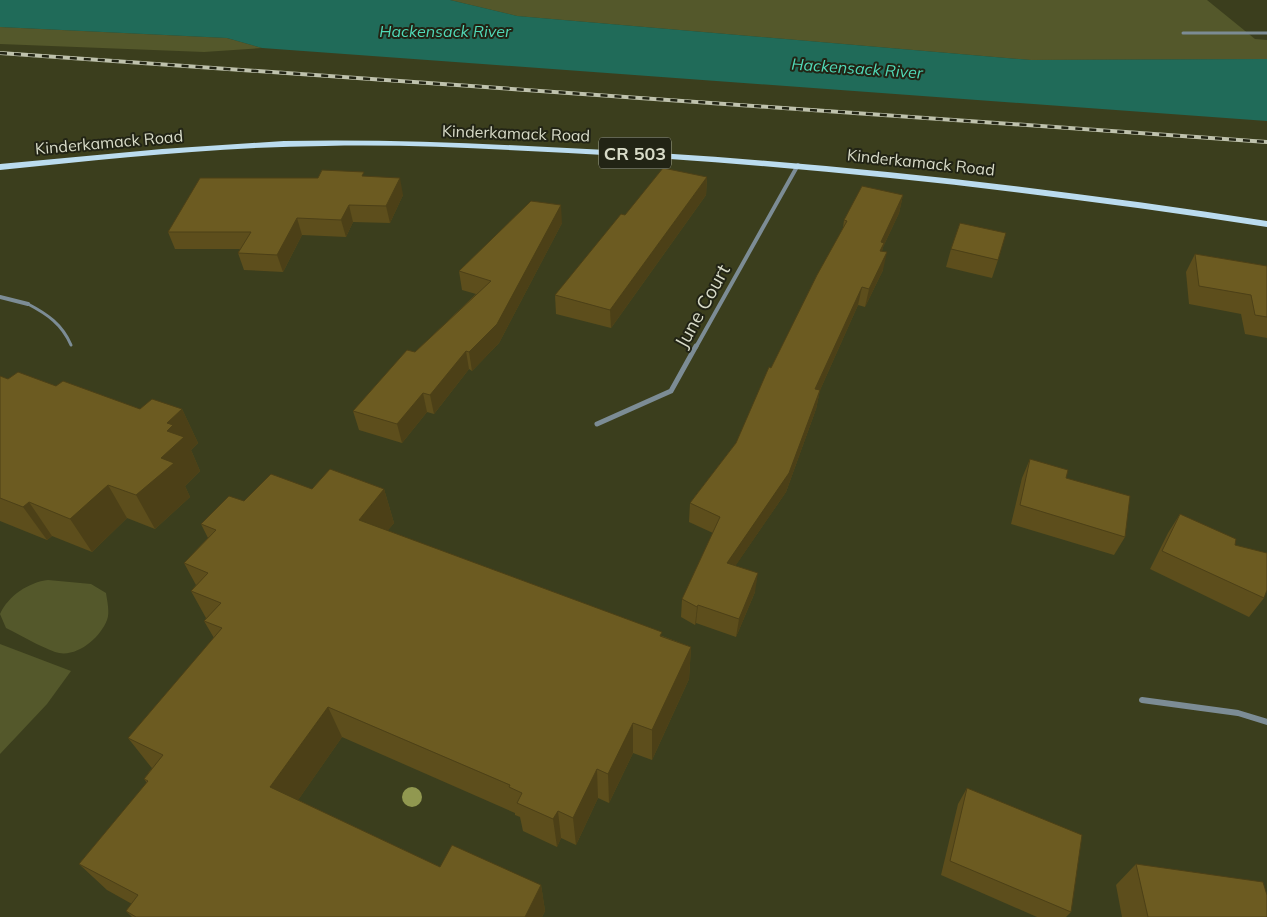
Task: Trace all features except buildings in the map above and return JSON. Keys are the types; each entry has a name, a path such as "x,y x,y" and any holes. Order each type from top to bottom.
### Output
{"main road":[{"name":"Kinderkamack Road","path":"0,167 226,147 327,143 582,151 798,165 1066,194 1267,224"}],"street":[{"path":"1182,33 1267,33"},
{"name":"June Court","path":"597,424 671,391 798,165"},
{"path":"0,297 28,304"},
{"path":"1142,700 1238,713 1267,722"}],"lane":[{"path":"28,304 49,315 59,324 71,345"}],"green space":[{"path":"450,0 1207,0 1255,39 1267,40 1267,59 1031,60 517,16"},
{"path":"0,27 227,38 262,48 204,52 0,44"},
{"path":"48,580 91,584 106,593 108,617 104,627 93,640 79,650 63,653 55,652 6,628 0,614 8,601 27,587"},
{"path":"0,644 71,671 47,704 0,754"}],"water":[{"name":"Hackensack River","path":"0,0 450,0 517,16 1031,60 1267,59 1267,121 262,48 227,38 0,27"}],"railway":[{"path":"0,53 1267,142"}]}
